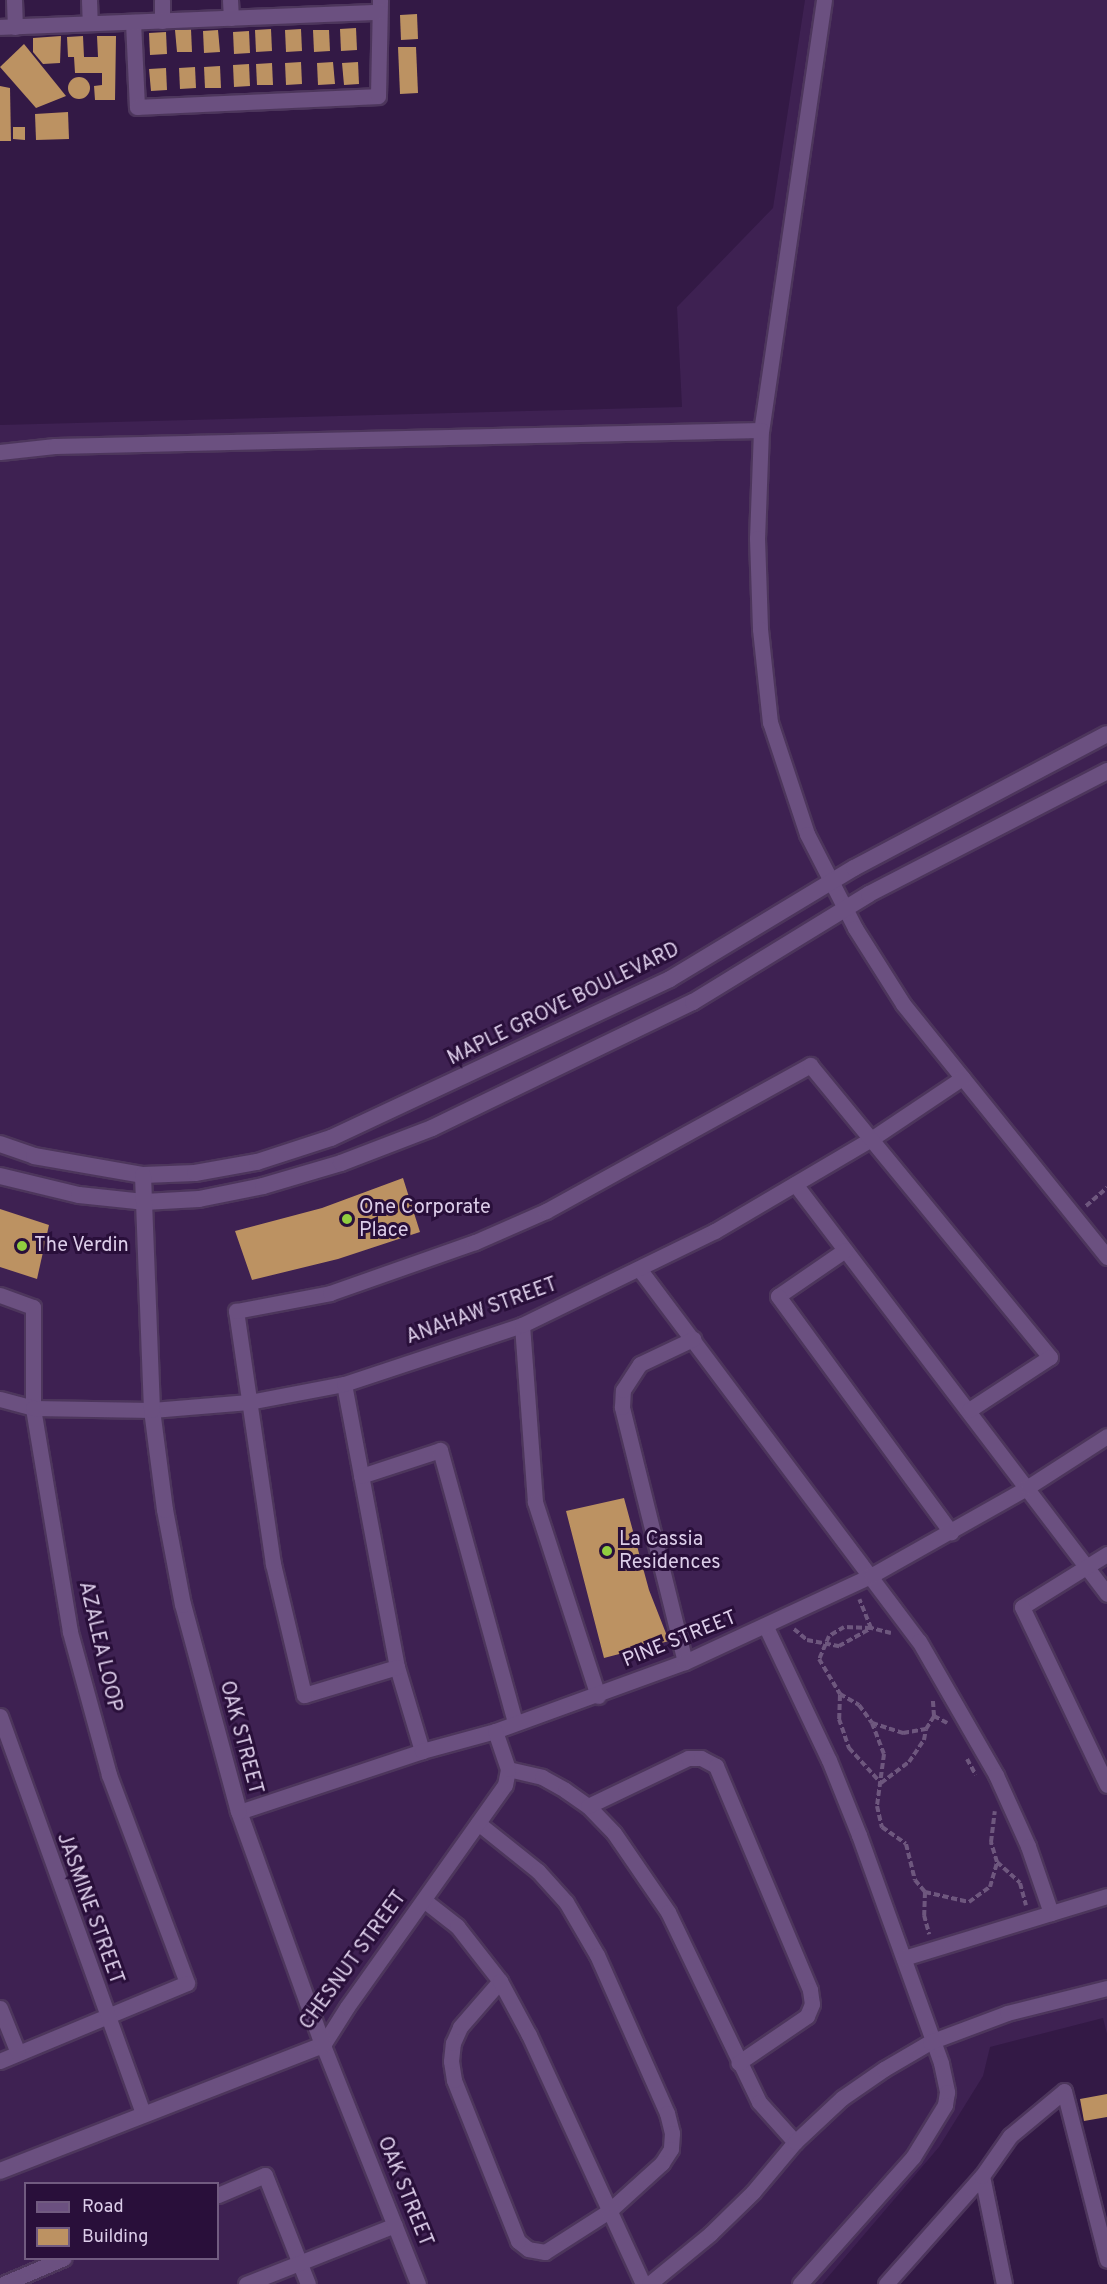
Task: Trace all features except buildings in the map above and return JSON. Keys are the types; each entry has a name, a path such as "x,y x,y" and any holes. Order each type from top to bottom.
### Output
{"street":[{"path":"14,0 7,27 231,18 308,8 379,6 378,96 137,107 133,22"},
{"path":"89,0 90,23"},
{"path":"162,0 162,21"},
{"path":"230,0 231,18"},
{"path":"824,0 761,430 757,538 760,629 770,722 807,834 829,882 903,1004 1107,1257"},
{"path":"0,452 90,445 761,430"},
{"name":"MAPLE GROVE BOULEVARD","path":"0,1144 34,1156 143,1175 195,1173 257,1162 340,1134 670,979 829,882 1107,734"},
{"path":"0,1176 79,1195 144,1202 199,1199 263,1186 341,1163 432,1128 693,1002 844,909 1107,771"},
{"path":"397,1667 304,1695 273,1564 236,1311 330,1293 475,1242 546,1211 810,1065 1050,1357 969,1410"},
{"name":"ANAHAW STREET","path":"0,1399 33,1408 152,1410 249,1402 344,1384 522,1325 640,1270 795,1184 871,1139 962,1078"},
{"name":"OAK STREET","path":"143,1175 152,1410 165,1510 183,1605 239,1812 323,2046 418,2284"},
{"path":"795,1184 1028,1487 1107,1594"},
{"path":"845,1250 778,1296 951,1532"},
{"path":"640,1270 872,1575 919,1641 996,1775 1028,1846 1051,1913"},
{"name":"AZALEA LOOP","path":"0,1295 33,1307 33,1408 73,1643 109,1775 187,1983 107,2017"},
{"path":"522,1325 535,1502 598,1696"},
{"path":"685,1662 622,1407 623,1390 640,1364 693,1339"},
{"path":"344,1384 397,1667 422,1751"},
{"name":"PINE STREET","path":"239,1812 598,1696 766,1627 872,1575 951,1532 1028,1487 1107,1436"},
{"path":"361,1476 440,1450 515,1723"},
{"path":"1107,1554 1022,1607 1107,1785"},
{"path":"766,1627 829,1760 904,1958 930,2042 945,2079 945,2105 913,2157 800,2284"},
{"name":"JASMINE STREET","path":"0,1716 143,2114"},
{"path":"495,1731 508,1768 542,1777 588,1806 614,1833 669,1912 738,2063 759,2102 795,2142"},
{"path":"588,1806 688,1758 701,1758 716,1766 810,1990 812,2004 807,2016 738,2063"},
{"name":"CHESNUT STREET","path":"0,2171 323,2046 347,2007 425,1901 505,1785 508,1768"},
{"path":"478,1823 538,1871 566,1902 597,1955 667,2113 671,2149 662,2163 609,2211 545,2252 528,2249 518,2241 454,2080 450,2061 453,2043 460,2027 500,1980"},
{"path":"904,1958 1107,1896"},
{"path":"425,1901 457,1926 500,1980 529,2035 643,2284"},
{"path":"649,2284 736,2208 795,2142 842,2098 930,2042 1007,2013 1107,1988"},
{"path":"0,2008 18,2054"},
{"path":"0,2061 107,2017"},
{"path":"886,2284 982,2176 1010,2136 1065,2091 1107,2260"},
{"path":"219,2195 265,2175 308,2284"},
{"path":"982,2176 1004,2284"},
{"path":"246,2284 395,2225"},
{"path":"3,2284 62,2260"}],"path":[{"path":"1073,1215 1107,1188"},
{"path":"853,1584 871,1628"},
{"path":"782,1619 807,1640 824,1646 839,1646 871,1628"},
{"path":"894,1635 871,1628 844,1627 829,1636 819,1659 840,1694 859,1705 872,1723 884,1754 877,1806 882,1827 906,1844 915,1880 926,1892 969,1902 990,1887 997,1862"},
{"path":"881,1784 909,1762 924,1740 926,1729 934,1716 932,1691"},
{"path":"840,1694 839,1719 849,1748 881,1784"},
{"path":"934,1716 952,1726"},
{"path":"872,1723 903,1733 926,1729"},
{"path":"965,1750 968,1766 982,1778"},
{"path":"996,1805 991,1842 997,1862 1020,1883 1031,1919"},
{"path":"926,1892 924,1915 933,1949"}],"shaded area":[{"path":"805,0 1107,0 1107,2034 1103,2018 990,2047 983,2076 939,2147 822,2284 0,2284 0,425 682,407 677,307 773,208"}],"place":[{"name":"One Corporate Place","path":"347,1219"},
{"name":"The Verdin","path":"22,1246"},
{"name":"La Cassia Residences","path":"607,1551"}]}
